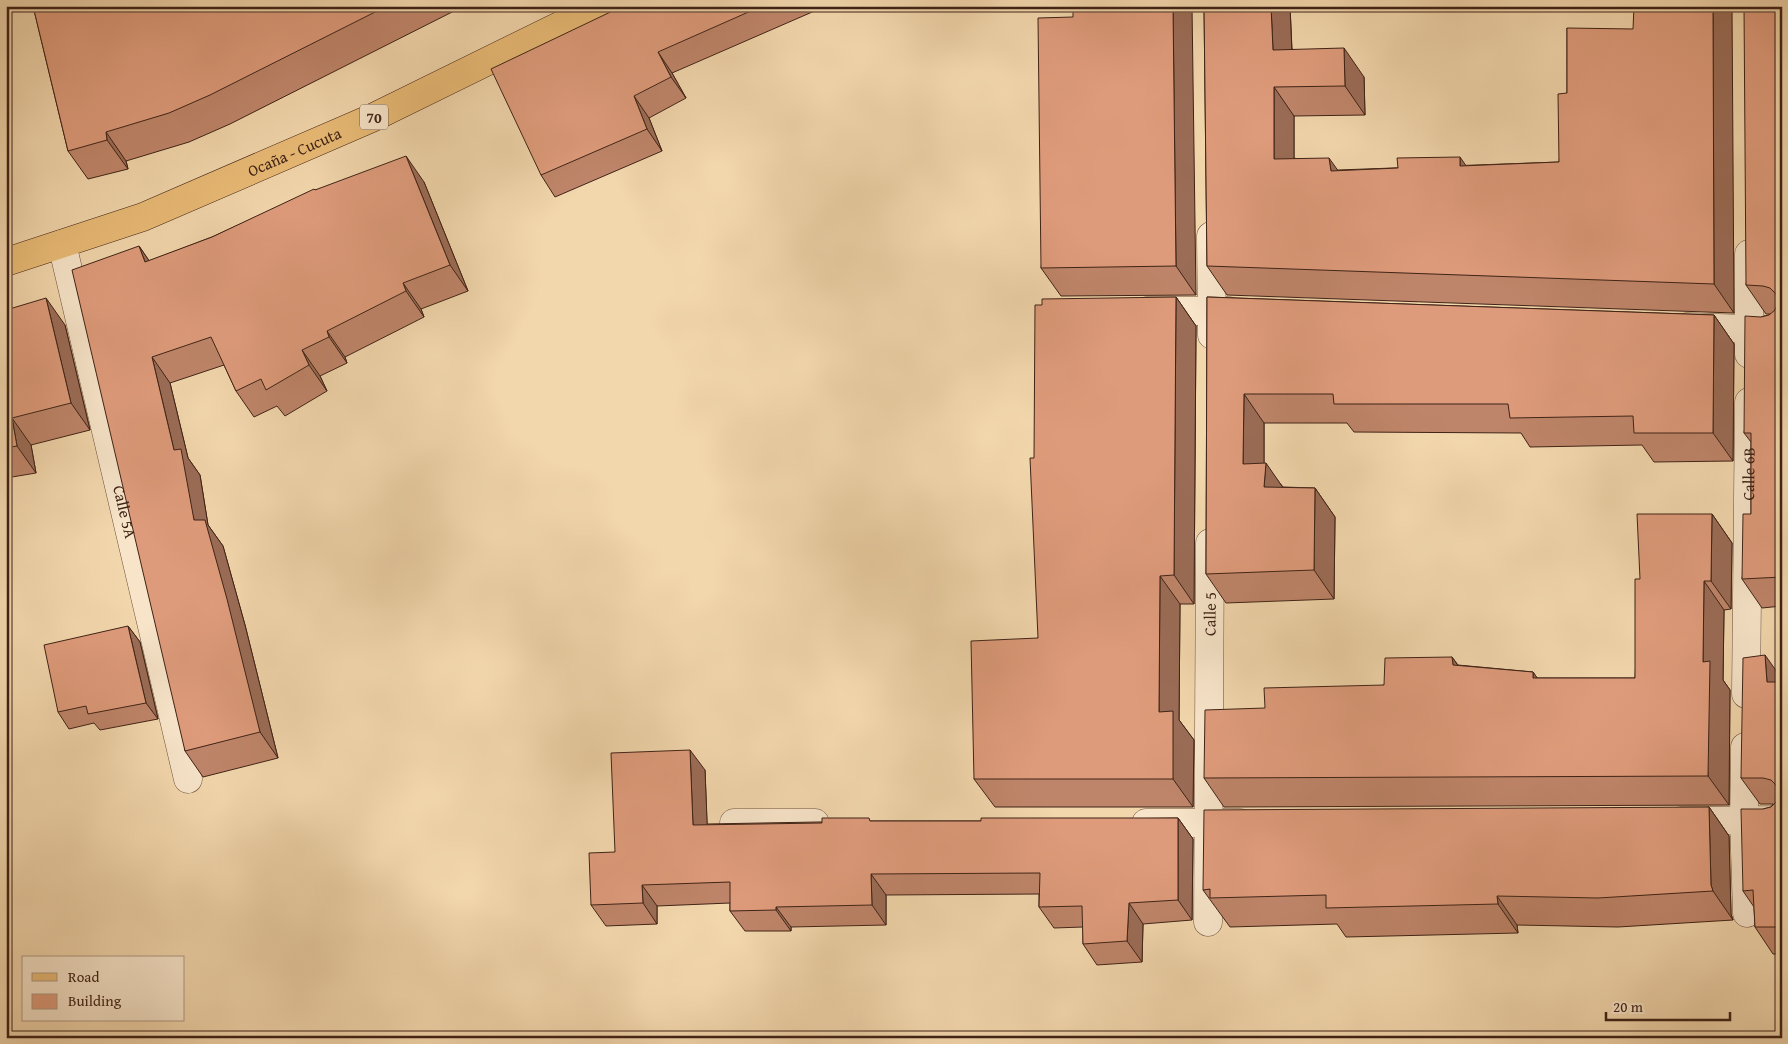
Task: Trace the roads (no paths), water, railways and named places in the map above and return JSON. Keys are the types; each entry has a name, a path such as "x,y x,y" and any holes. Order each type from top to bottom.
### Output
{"main road":[{"name":"Ocaña - Cucuta","path":"6,262 143,218 372,118 600,6"}],"street":[{"path":"1211,212 1212,359"},
{"name":"Calle 6B","path":"1747,913 1744,821 1750,329 1749,231"},
{"name":"Calle 5A","path":"62,244 188,779"},
{"path":"1127,311 1252,311"},
{"path":"1660,326 1782,330"},
{"name":"Calle 5","path":"1208,922 1210,517"},
{"path":"1655,821 1782,820"},
{"path":"734,823 843,823"},
{"path":"1119,823 1268,823"}]}
